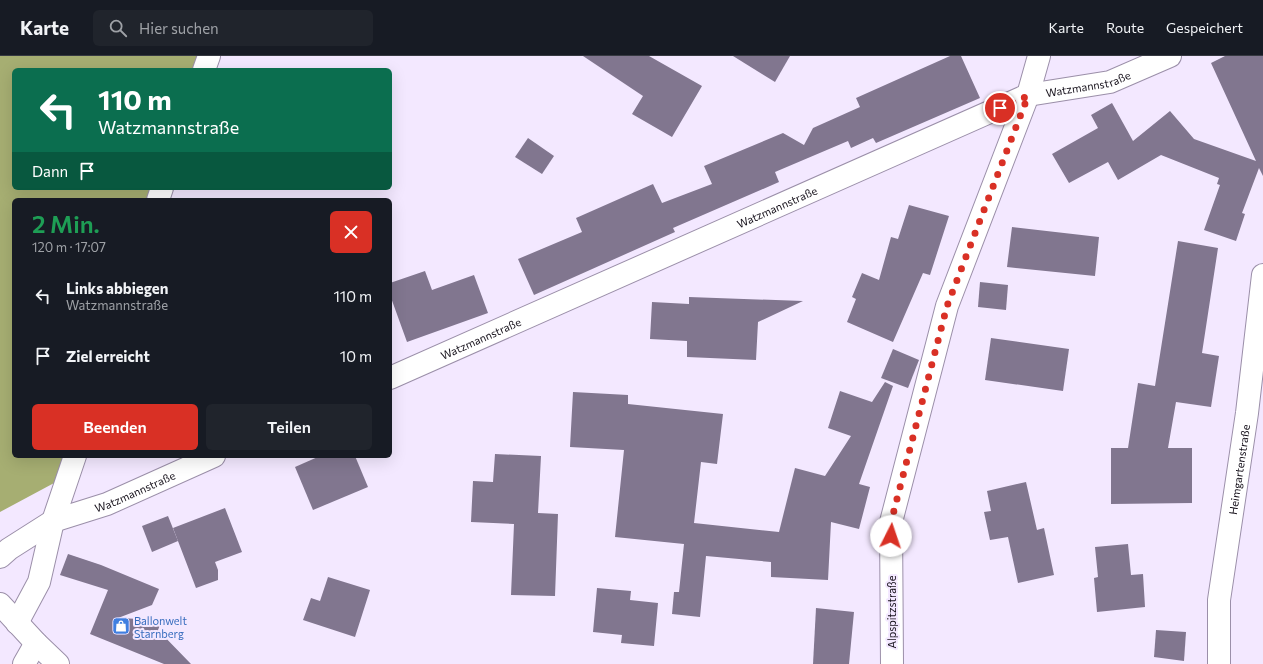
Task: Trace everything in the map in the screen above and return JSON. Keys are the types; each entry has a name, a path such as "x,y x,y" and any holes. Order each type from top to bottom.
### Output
{"street":[{"path":"205,68 209,56"},
{"name":"Alpspitzstraße","path":"892,664 891,522 947,306 1028,96 1039,56"},
{"name":"Watzmannstraße","path":"392,377 1028,96 1110,82 1170,56"},
{"name":"Heimgartenstraße","path":"1219,664 1219,600 1247,412 1263,275"},
{"path":"18,623 39,582 53,521 74,458"},
{"name":"Watzmannstraße","path":"0,557 9,549 53,521 107,504 210,458"},
{"path":"0,604 36,643 58,664"},
{"path":"24,664 36,643"}],"green space":[{"path":"0,56 212,56 207,68 12,68 12,190 161,190 159,198 12,198 12,458 74,458 69,475 0,512"}],"building":[{"path":"583,56 649,56 702,86 672,137 632,114 643,96"},
{"path":"733,56 790,56 775,82"},
{"path":"950,56 961,56 980,98 876,143 873,138 851,148 848,141 775,172 779,182 673,228 675,232 534,295 518,259 582,232 576,218 653,184 662,203 712,184 704,166 783,133 804,145 813,128 860,107 856,98"},
{"path":"1225,56 1263,56 1263,176 1259,168 1242,213 1245,214 1236,241 1204,230 1220,185 1217,184 1219,178 1161,155 1118,180 1108,162 1069,183 1052,154 1098,128 1091,115 1112,103 1133,141 1170,111 1194,139 1256,161 1211,63"},
{"path":"528,138 554,156 542,174 515,157"},
{"path":"909,205 949,216 930,275 923,273 893,342 847,322 856,299 852,297 862,273 879,280 891,237 898,239"},
{"path":"1012,227 1099,237 1095,276 1007,267"},
{"path":"1178,241 1218,248 1202,353 1219,356 1211,407 1176,402 1168,448 1192,448 1192,503 1111,504 1111,448 1128,448 1138,383 1155,386"},
{"path":"425,271 432,290 474,275 488,313 407,342 392,301 392,282"},
{"path":"980,282 1008,285 1006,310 978,307"},
{"path":"689,297 803,301 758,322 756,360 687,357 687,341 650,339 652,302 689,304"},
{"path":"991,338 1069,349 1063,391 985,380"},
{"path":"893,349 919,360 908,388 881,378"},
{"path":"885,382 893,386 859,484 870,487 859,529 831,522 828,580 771,577 771,562 706,556 700,617 672,614 674,592 679,592 684,544 615,537 624,450 570,447 573,392 628,395 628,404 723,414 717,464 701,462 694,523 779,532 795,468 825,476 851,436 828,428 840,391 872,402"},
{"path":"495,454 541,456 538,513 558,514 555,596 511,595 514,524 471,522 473,481 493,482"},
{"path":"315,458 356,458 368,487 313,510 295,467"},
{"path":"1026,482 1037,530 1044,528 1054,575 1018,583 1008,537 990,540 984,512 991,511 987,491"},
{"path":"225,508 242,552 215,562 218,570 218,580 196,588 173,528"},
{"path":"168,516 178,541 152,552 142,526"},
{"path":"1128,544 1131,575 1143,574 1145,607 1097,612 1094,578 1098,577 1095,547"},
{"path":"68,554 101,565 159,589 152,605 118,618 162,620 158,630 191,664 164,664 90,634 108,590 60,575"},
{"path":"328,577 370,590 355,637 303,620 311,598 320,601"},
{"path":"597,588 631,591 630,600 658,603 654,646 621,643 622,635 593,632"},
{"path":"816,608 854,612 849,664 813,664"},
{"path":"1156,630 1186,632 1184,661 1154,657"}],"place":[{"name":"Ballonwelt Starnberg","path":"121,626"}],"route":[{"path":"891,536 891,522 947,306 1028,96 1000,108"}]}
